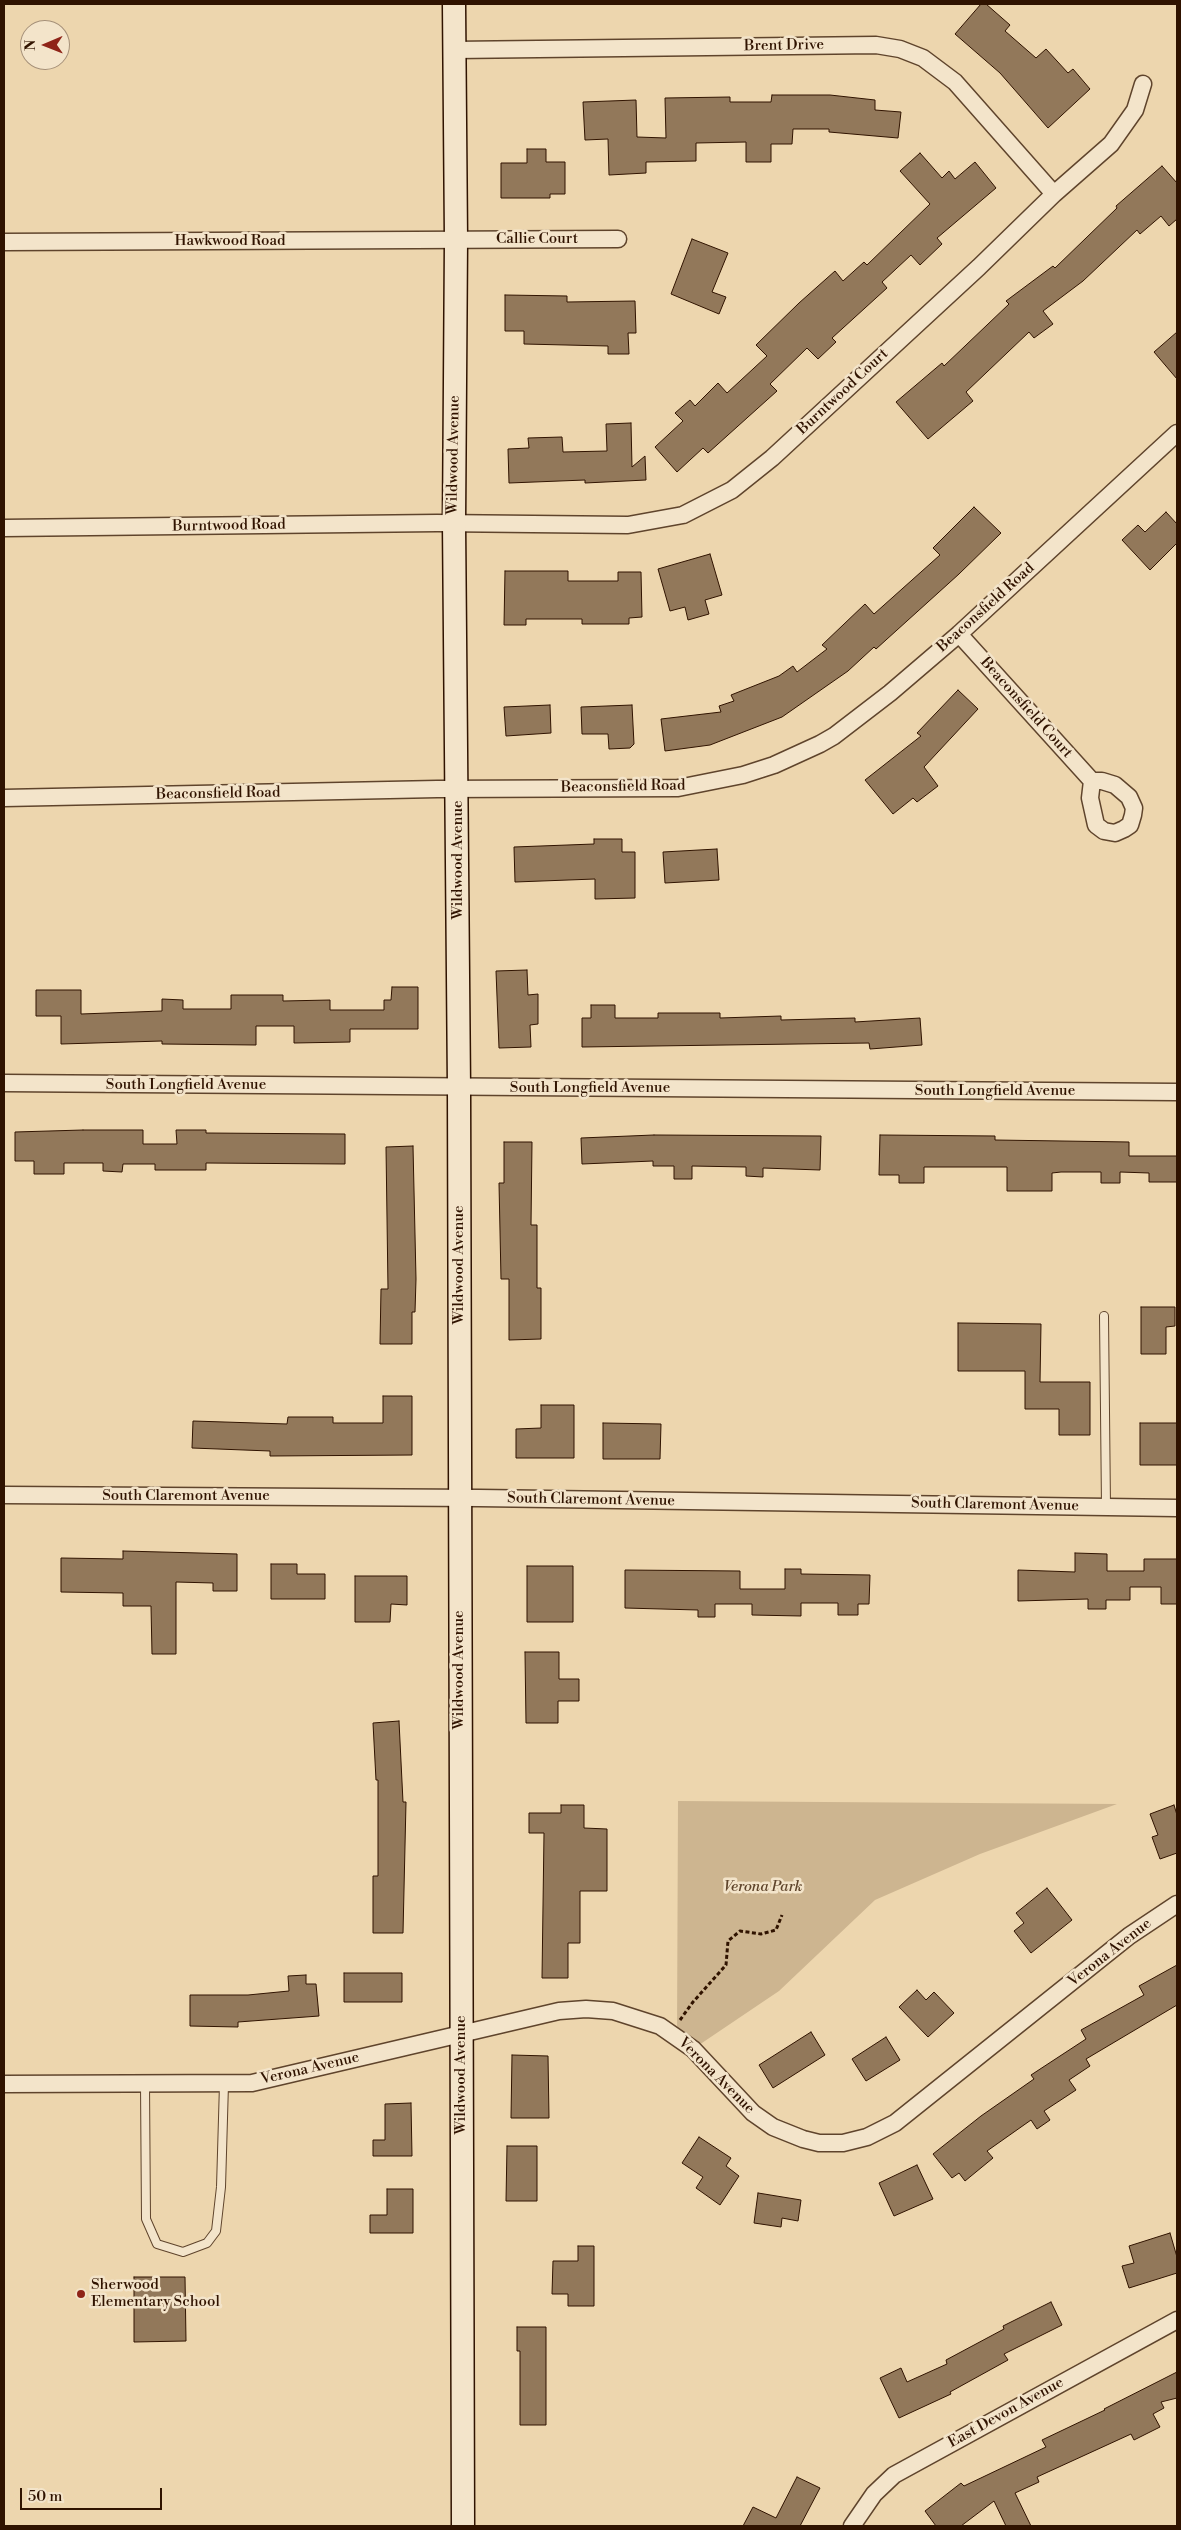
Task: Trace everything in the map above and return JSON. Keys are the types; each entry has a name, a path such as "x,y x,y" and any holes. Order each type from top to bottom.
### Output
{"street":[{"name":"Wildwood Avenue","path":"454,4 456,240 454,523 459,1088 458,1498 462,2526"},
{"name":"Brent Drive","path":"454,50 876,45 900,49 923,58 955,82 1054,194"},
{"name":"Burntwood Court","path":"454,523 628,525 682,515 713,502 732,490 772,458 1054,194 1111,144 1135,110 1142,84"},
{"name":"Callie Court","path":"456,240 618,238"},
{"name":"Hawkwood Road","path":"4,242 456,240"},
{"name":"Beaconsfield Road","path":"4,798 457,789 678,788 743,775 774,764 834,736 890,693 959,634 1177,433"},
{"name":"Burntwood Road","path":"4,528 454,523"},
{"name":"Beaconsfield Court","path":"959,634 1092,781"},
{"name":"South Longfield Avenue","path":"4,1083 459,1088 1177,1092"},
{"name":"South Claremont Avenue","path":"4,1495 458,1498 1177,1508"},
{"name":"Verona Avenue","path":"4,2084 252,2083 560,2010 586,2009 613,2011 641,2018 671,2033 693,2049 753,2113 773,2127 819,2143 843,2143 867,2137 895,2122 1129,1936 1177,1904"},
{"name":"East Devon Avenue","path":"852,2526 874,2494 894,2475 1177,2320"}],"lane":[{"path":"1104,1316 1106,1507"},
{"path":"145,2084 146,2219 157,2244 183,2252 207,2243 216,2231 221,2187 224,2084"}],"path":[{"path":"671,2033 693,2002 726,1965 728,1941 740,1931 761,1934 776,1930 782,1915"}],"green space":[{"name":"Verona Park","path":"678,1801 1117,1804 980,1854 875,1900 779,1991 693,2049 677,2036"}],"building":[{"path":"981,4 986,4 1010,25 1005,31 1036,58 1046,49 1068,73 1073,69 1090,89 1048,128 1000,73 955,34"},
{"path":"772,95 830,95 875,100 875,110 901,112 898,138 829,132 829,129 793,129 792,144 771,144 771,162 746,162 746,142 696,143 696,161 646,162 646,173 609,175 608,139 585,140 583,102 636,100 637,137 666,138 665,98 730,97 730,102 771,102"},
{"path":"527,149 546,149 546,162 565,162 565,194 550,194 550,198 501,198 501,163 527,163"},
{"path":"920,153 942,178 949,171 955,179 975,162 996,188 937,238 942,244 920,265 911,255 882,282 887,288 832,338 836,342 818,359 807,348 770,384 777,391 708,453 703,448 677,472 655,447 683,421 675,413 690,400 695,406 718,383 727,393 767,356 756,345 799,303 835,271 843,281 864,262 867,265 930,204 900,171"},
{"path":"1162,166 1177,183 1177,219 1169,226 1161,216 1140,234 1137,230 1083,281 1043,311 1053,324 1034,338 1029,332 966,392 973,401 928,439 896,402 942,363 944,366 1009,304 1006,301 1053,266 1055,268 1117,208 1116,206"},
{"path":"692,239 728,253 712,292 726,297 719,314 671,294"},
{"path":"505,295 567,296 567,302 635,301 636,333 628,333 629,354 608,354 608,346 524,344 524,331 505,331"},
{"path":"1177,332 1177,379 1154,352"},
{"path":"631,423 632,467 645,456 646,480 585,483 585,480 509,483 508,449 529,448 528,438 562,437 563,452 607,451 606,424"},
{"path":"974,507 1001,533 876,649 874,647 848,671 782,717 710,745 665,751 661,719 721,712 719,706 734,701 731,695 779,676 793,666 797,672 827,649 822,645 865,604 874,614 940,555 933,548"},
{"path":"1166,512 1177,524 1177,543 1150,570 1122,540 1138,525 1145,532"},
{"path":"710,554 722,595 705,600 709,614 688,620 685,607 670,611 658,569"},
{"path":"505,571 568,571 568,581 618,581 618,572 641,572 642,617 629,618 629,624 582,624 582,619 526,619 526,625 504,625"},
{"path":"958,690 978,709 924,767 938,786 917,802 913,798 893,814 865,780 921,736 917,733"},
{"path":"550,705 551,733 506,736 504,707"},
{"path":"632,705 634,744 630,748 609,749 608,734 582,734 581,707"},
{"path":"594,839 622,839 622,852 635,852 635,898 595,899 595,879 515,882 514,847 594,844"},
{"path":"717,849 719,880 665,883 663,852"},
{"path":"527,970 528,995 538,994 538,1024 530,1025 531,1047 499,1048 496,971"},
{"path":"392,987 418,987 418,1029 350,1029 350,1042 294,1043 294,1026 256,1026 256,1045 162,1044 162,1041 61,1044 61,1016 36,1016 36,990 81,990 81,1014 162,1011 162,999 183,1000 183,1009 231,1009 231,995 283,995 283,1001 330,1000 330,1010 384,1010 384,1000 391,1000"},
{"path":"591,1005 615,1005 615,1018 658,1018 658,1013 720,1013 720,1018 781,1016 781,1020 855,1018 855,1022 920,1018 922,1045 870,1049 869,1043 582,1047 582,1018 591,1018"},
{"path":"143,1130 143,1144 177,1144 176,1130 206,1130 206,1133 345,1134 345,1164 206,1163 206,1170 155,1170 155,1164 123,1164 122,1172 103,1171 103,1163 64,1163 64,1174 34,1174 34,1161 15,1161 15,1132"},
{"path":"654,1135 821,1136 820,1170 763,1168 763,1177 746,1176 746,1167 692,1166 692,1179 674,1179 674,1166 653,1166 653,1161 582,1164 581,1138"},
{"path":"880,1135 995,1136 995,1140 1129,1142 1129,1156 1177,1156 1177,1182 1149,1182 1149,1173 1120,1172 1120,1183 1101,1183 1101,1172 1061,1172 1052,1173 1052,1191 1007,1191 1007,1167 924,1167 924,1183 899,1183 899,1175 879,1175"},
{"path":"504,1142 532,1142 531,1225 537,1225 537,1288 541,1288 541,1339 509,1340 509,1279 501,1279 499,1183 504,1183"},
{"path":"413,1146 416,1279 415,1312 412,1312 412,1344 380,1344 381,1289 388,1289 386,1147"},
{"path":"1141,1307 1175,1307 1175,1326 1166,1327 1166,1354 1141,1354"},
{"path":"958,1323 1041,1324 1040,1382 1090,1382 1090,1435 1059,1435 1059,1409 1025,1409 1025,1371 958,1371"},
{"path":"383,1396 412,1396 412,1455 270,1456 270,1451 192,1448 193,1421 287,1424 288,1417 333,1417 333,1423 383,1423"},
{"path":"541,1405 574,1405 574,1458 516,1458 516,1429 541,1428"},
{"path":"603,1423 661,1424 660,1459 603,1459"},
{"path":"1140,1423 1177,1423 1177,1465 1140,1465"},
{"path":"123,1551 237,1554 237,1591 213,1591 213,1583 176,1582 176,1654 152,1654 151,1606 123,1606 123,1593 61,1592 61,1558 123,1559"},
{"path":"1075,1553 1107,1554 1107,1571 1144,1571 1144,1559 1177,1559 1177,1604 1161,1604 1161,1587 1130,1587 1130,1600 1106,1600 1106,1609 1088,1609 1088,1599 1018,1601 1018,1570 1075,1572"},
{"path":"271,1564 297,1564 297,1574 325,1574 325,1599 271,1599"},
{"path":"527,1566 573,1566 573,1622 527,1622"},
{"path":"785,1569 801,1569 801,1574 870,1575 869,1604 858,1604 858,1615 838,1615 838,1603 801,1603 801,1616 752,1615 752,1604 715,1604 715,1617 698,1617 698,1610 625,1608 625,1570 740,1571 740,1589 785,1589"},
{"path":"355,1576 407,1576 407,1605 391,1604 390,1622 355,1622"},
{"path":"525,1652 559,1652 559,1679 579,1679 579,1701 558,1701 558,1723 526,1723"},
{"path":"399,1721 403,1802 406,1802 403,1933 373,1933 373,1876 378,1876 378,1780 376,1780 373,1723"},
{"path":"561,1805 584,1805 584,1828 607,1829 607,1891 580,1891 580,1943 568,1943 568,1978 542,1978 544,1833 529,1833 529,1813 561,1813"},
{"path":"1174,1805 1177,1815 1177,1853 1160,1859 1152,1837 1158,1835 1150,1814"},
{"path":"1047,1888 1072,1920 1031,1953 1014,1931 1024,1923 1016,1913"},
{"path":"1177,1965 1177,2005 1086,2059 1090,2066 1069,2080 1076,2090 1044,2111 1050,2120 1037,2129 1031,2120 987,2151 993,2158 965,2181 959,2173 952,2178 933,2154 981,2116 1034,2079 1031,2075 1086,2039 1081,2030 1144,1995 1139,1986"},
{"path":"344,1973 402,1973 402,2002 344,2002"},
{"path":"306,1975 306,1984 316,1984 319,2016 238,2022 238,2027 190,2026 190,1995 248,1995 289,1991 288,1976"},
{"path":"917,1990 926,2000 934,1992 954,2013 928,2037 899,2007"},
{"path":"811,2032 825,2055 773,2088 759,2065"},
{"path":"886,2037 900,2060 866,2081 852,2059"},
{"path":"512,2055 548,2056 549,2118 511,2118"},
{"path":"411,2103 412,2156 373,2156 373,2140 385,2140 385,2104"},
{"path":"699,2137 731,2158 726,2166 739,2176 720,2205 696,2188 703,2177 682,2163"},
{"path":"507,2146 537,2146 537,2201 506,2201"},
{"path":"917,2165 933,2199 894,2216 879,2183"},
{"path":"387,2189 413,2189 413,2233 370,2233 370,2215 387,2215"},
{"path":"758,2193 801,2200 798,2221 782,2218 781,2227 754,2223"},
{"path":"1170,2233 1177,2257 1177,2273 1129,2288 1122,2266 1134,2263 1129,2246"},
{"path":"578,2246 594,2246 594,2306 568,2306 568,2294 552,2294 553,2261 578,2261"},
{"path":"134,2277 185,2277 186,2341 134,2342"},
{"path":"1051,2302 1062,2325 1004,2354 1008,2360 950,2392 951,2394 899,2418 880,2378 901,2368 907,2382 947,2364 946,2360 1004,2329 1003,2326"},
{"path":"517,2327 546,2327 546,2425 520,2425 520,2351 517,2351"},
{"path":"1177,2372 1177,2398 1161,2402 1164,2408 1153,2414 1160,2427 1134,2440 1131,2434 1037,2477 1039,2482 1015,2493 1031,2526 1006,2526 994,2501 961,2526 936,2526 925,2511 961,2483 964,2486 1046,2447 1042,2440 1105,2410"},
{"path":"797,2477 820,2488 800,2526 743,2526 753,2507 776,2518"}],"place":[{"name":"Sherwood Elementary School","path":"81,2294"}]}
